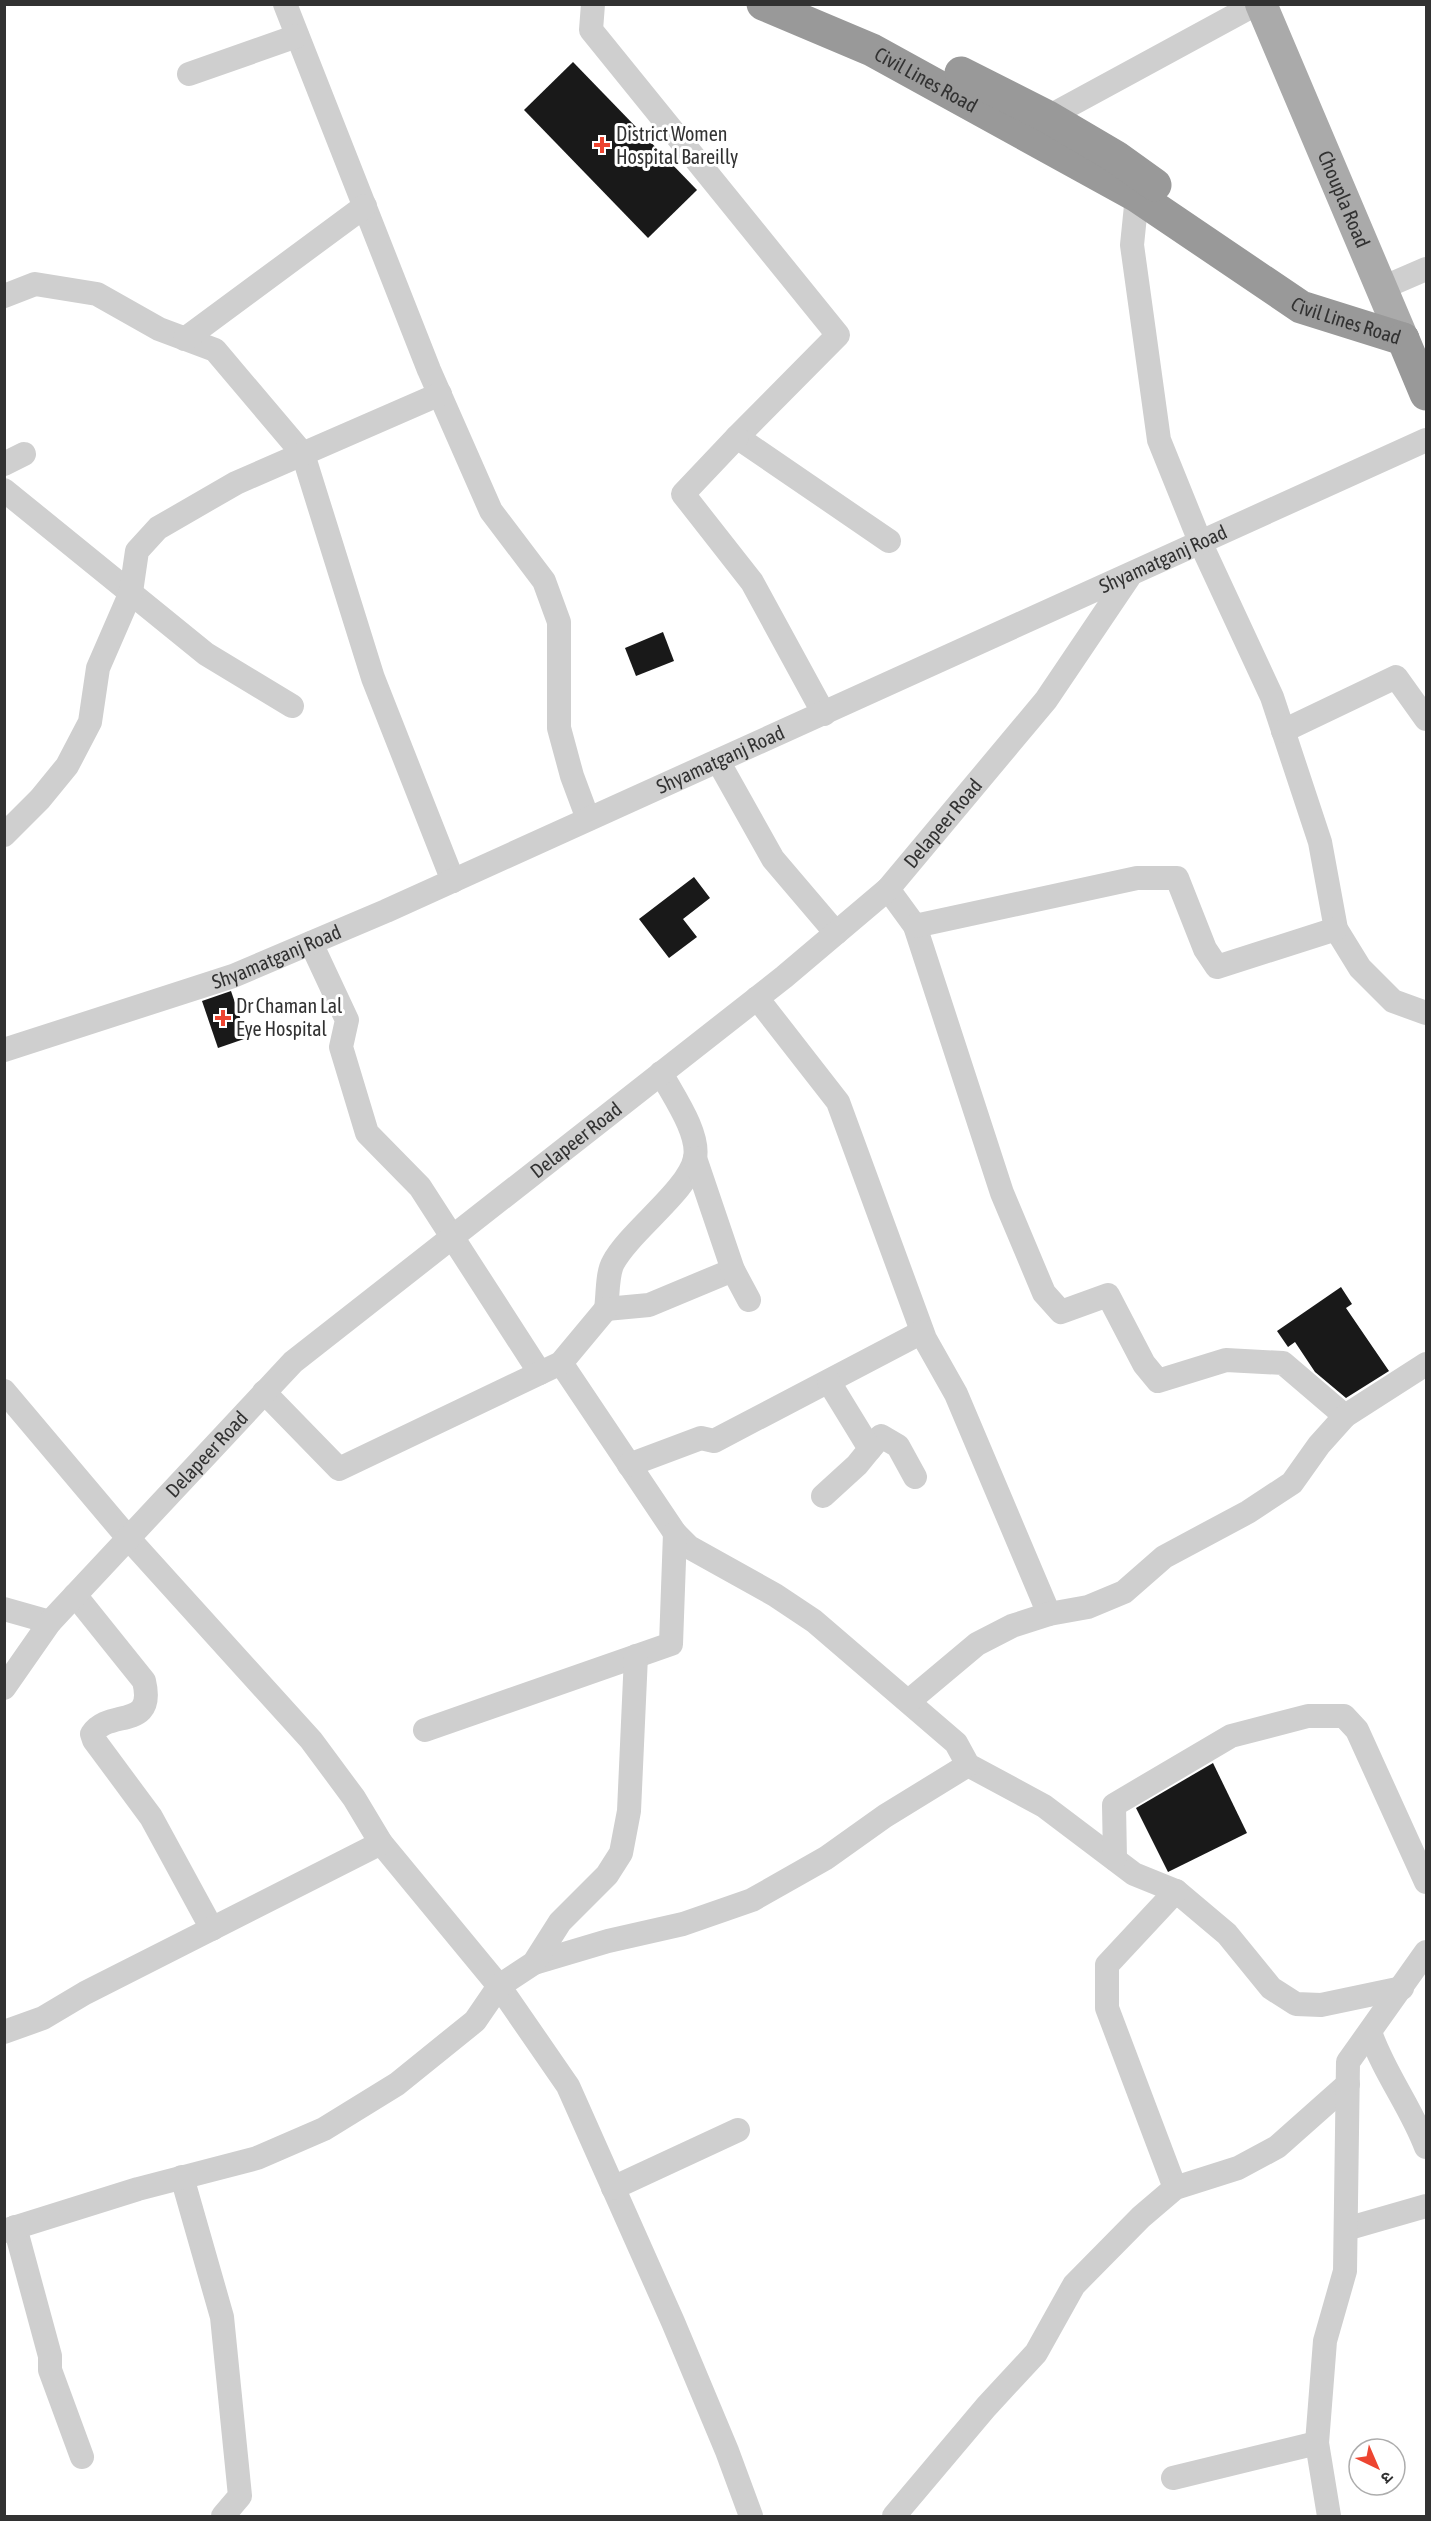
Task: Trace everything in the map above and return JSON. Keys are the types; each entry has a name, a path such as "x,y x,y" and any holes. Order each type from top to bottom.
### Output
{"highway":[{"name":"Civil Lines Road","path":"763,4 872,50 1137,196 1301,307 1403,339"},
{"name":"Civil Lines Road","path":"817,4 889,34 1048,117 1116,158 1306,292 1403,339"},
{"name":"Choupla Road","path":"1403,339 1426,394"}],"main road":[{"name":"Choupla Road","path":"1261,4 1403,339"}],"street":[{"path":"285,4 440,394 491,511 544,581 559,622 559,728 572,776 588,819"},
{"path":"593,4 591,30 838,335 683,494 752,582 824,714"},
{"path":"1048,117 1256,4"},
{"path":"189,74 297,36"},
{"path":"1137,196 1132,245 1159,440 1202,544 1272,698 1320,842 1336,929 1360,968 1393,1001 1426,1013"},
{"path":"185,339 365,206"},
{"path":"1382,288 1426,269"},
{"path":"4,296 35,284 97,294 159,329 214,350 303,454 373,678 453,880"},
{"path":"4,835 40,799 67,766 90,722 98,668 131,591 137,551 158,528 236,483 440,394"},
{"path":"737,437 889,541"},
{"name":"Shyamatganj Road","path":"4,1050 233,976 310,943 1129,577 1426,440"},
{"path":"4,490 206,654 292,706"},
{"name":"Delapeer Road","path":"4,1688 50,1622 292,1362 757,998 888,888 1046,700 1129,577"},
{"path":"1283,731 1396,677 1426,719"},
{"path":"718,761 772,859 836,933"},
{"path":"915,926 1137,878 1177,878 1205,949 1217,967 1336,929"},
{"path":"888,888 915,926 1002,1192 1044,1293 1061,1312 1108,1295 1144,1364 1158,1381 1226,1360 1283,1363 1345,1416"},
{"path":"310,943 347,1020 341,1047 367,1133 420,1187 452,1235 551,1368 629,1465 675,1533 688,1547 775,1595 814,1621 956,1743 968,1765 1044,1806 1134,1874 1176,1891 1227,1934 1271,1988 1296,2004 1321,2005 1402,1988"},
{"path":"757,998 838,1102 922,1332 956,1394 1050,1614"},
{"path":"661,1073 689,1124 695,1158 733,1270 749,1300"},
{"path":"264,1392 339,1469 551,1368 606,1309 612,1264 640,1228 679,1186 695,1158"},
{"path":"606,1309 649,1305 733,1270"},
{"path":"629,1465 701,1438 714,1441 922,1332"},
{"path":"909,1701 977,1644 1012,1626 1050,1614 1088,1607 1124,1592 1164,1557 1248,1512 1292,1483 1319,1445 1345,1416 1426,1364"},
{"path":"829,1382 870,1449"},
{"path":"4,1390 129,1539 312,1740 354,1798 381,1843 499,1986 568,2086 727,2451 751,2517"},
{"path":"823,1496 857,1465 881,1436 898,1446 915,1477"},
{"path":"425,1730 671,1644 675,1533"},
{"path":"75,1595 144,1681 148,1697 144,1707 132,1716 96,1727 92,1734 94,1740 151,1817 212,1929"},
{"path":"4,1609 50,1622"},
{"path":"534,1963 560,1922 607,1875 621,1853 629,1811 636,1656"},
{"path":"1115,1859 1114,1805 1231,1736 1308,1716 1344,1716 1357,1730 1426,1882"},
{"path":"82,2457 50,2370 50,2356 10,2229 182,2177 257,2158 324,2129 398,2084 475,2020 499,1986 534,1963 608,1941 683,1924 752,1900 826,1858 885,1816 968,1765"},
{"path":"4,2032 43,2018 86,1993 381,1843"},
{"path":"1175,2188 1107,2008 1107,1965 1176,1891"},
{"path":"1329,2517 1317,2443 1325,2341 1345,2271 1348,2062 1426,1952"},
{"path":"1370,2032 1395,2089 1418,2126 1426,2147"},
{"path":"894,2517 986,2407 1036,2353 1074,2285 1141,2217 1175,2188 1238,2168 1277,2147 1348,2084"},
{"path":"613,2188 738,2130"},
{"path":"182,2177 222,2317 240,2496 223,2517"},
{"path":"1346,2229 1426,2206"},
{"path":"1173,2478 1317,2443"}],"building":[{"path":"573,62 697,190 648,238 524,110"},
{"path":"663,632 674,661 636,676 625,648"},
{"path":"694,877 710,898 683,919 697,937 669,958 639,919"},
{"path":"231,991 247,1038 218,1048 202,1001"},
{"path":"1341,1287 1352,1304 1346,1308 1389,1371 1346,1398 1315,1372 1295,1342 1288,1347 1277,1331"},
{"path":"1213,1763 1247,1833 1168,1872 1136,1808"}],"place":[{"name":"District Women Hospital Bareilly","path":"602,145"},
{"name":"Dr Chaman Lal Eye Hospital","path":"223,1018"}]}
